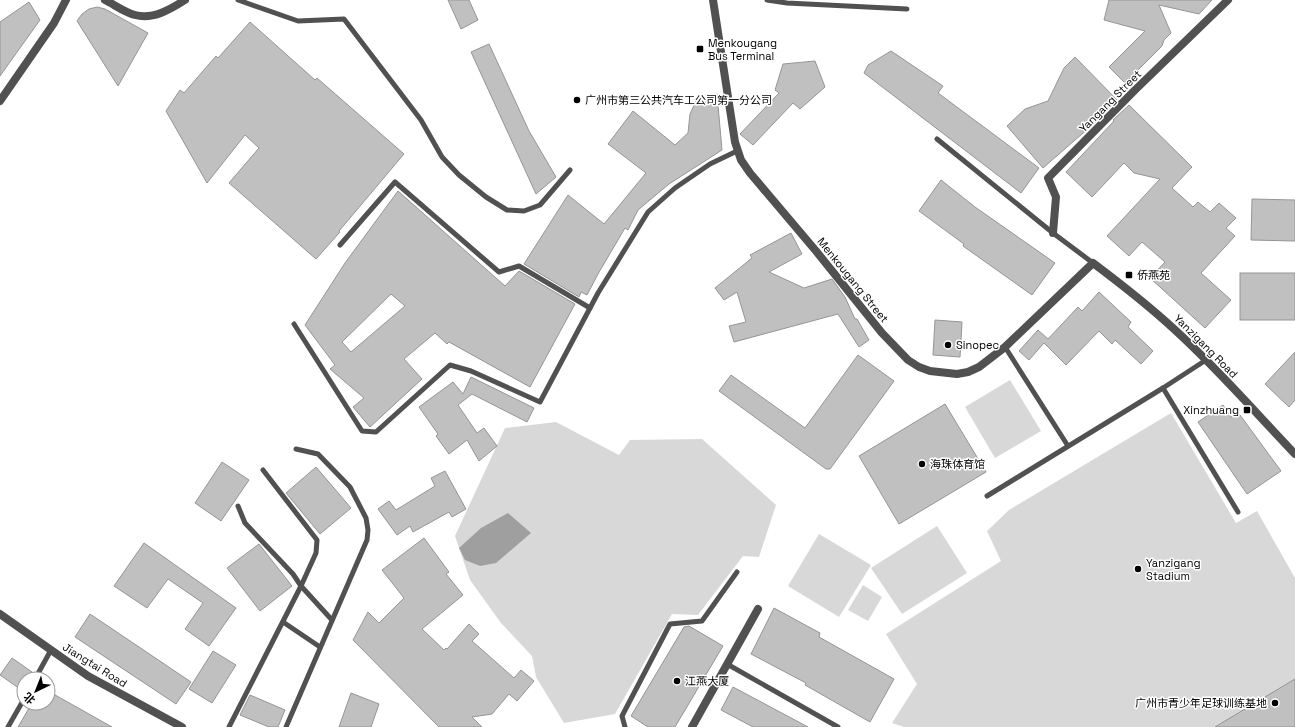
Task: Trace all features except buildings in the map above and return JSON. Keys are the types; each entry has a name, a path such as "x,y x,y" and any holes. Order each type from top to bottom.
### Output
{"street":[{"path":"0,101 54,23 66,0"},
{"path":"104,0 137,16 170,10 185,0"},
{"name":"Menkougang Street","path":"714,0 731,119 737,151 741,160 882,333 908,360 930,372 957,374 968,372 979,367 1005,347 1093,263"},
{"name":"Yangang Street","path":"1053,233 1056,197 1048,178 1135,90 1228,0"},
{"name":"Yanzigang Road","path":"1093,263 1145,303 1174,329 1206,360 1295,454"},
{"path":"693,727 758,609"},
{"name":"Jiangtai Road","path":"0,614 88,676 170,724 182,727"}],"lane":[{"path":"238,0 298,22 344,19 421,120 442,157 459,175 486,197 507,210 524,211 540,205 570,170"},
{"path":"767,0 787,3 907,9"},
{"path":"937,139 1053,233 1093,263"},
{"path":"294,324 362,431 376,432 450,364 471,371 540,402 590,308 648,212 676,188 710,164 737,151"},
{"path":"340,246 395,182 498,272 518,266 590,308"},
{"path":"1005,347 1068,446"},
{"path":"987,496 1206,360"},
{"path":"1163,388 1238,512"},
{"path":"286,727 367,540 368,530 366,518 350,487 318,454 296,449"},
{"path":"229,727 301,586 316,553 317,540 263,470"},
{"path":"238,506 245,523 293,574 301,586 332,620"},
{"path":"625,727 622,716 670,624 702,621 737,572"},
{"path":"283,622 320,647"},
{"path":"39,671 51,650"},
{"path":"728,664 838,727"},
{"path":"8,727 17,711"}],"shaded area":[{"path":"1010,380 1041,431 995,458 965,407"},
{"name":"Yanzigang Stadium","path":"1171,413 1236,523 1257,511 1295,578 1295,727 904,727 892,723 917,684 886,634 1001,561 987,531 1009,510"},
{"path":"556,422 619,455 630,440 702,439 776,505 759,557 743,556 698,615 672,614 615,714 564,723 536,677 532,656 501,623 470,580 455,536 505,428"},
{"path":"508,513 531,533 496,563 480,566 465,560 459,548 481,528"},
{"path":"937,526 967,573 902,614 871,568"},
{"path":"819,534 871,565 839,617 788,586"},
{"path":"863,585 882,597 868,621 848,610"}],"place":[{"name":"Menkougang Bus Terminal","path":"700,49"},
{"name":"广州市第三公共汽车工公司第一分公司","path":"577,100"},
{"name":"侨燕苑","path":"1129,275"},
{"name":"Sinopec","path":"948,345"},
{"name":"Xinzhuang","path":"1247,410"},
{"name":"海珠体育馆","path":"922,464"},
{"name":"Yanzigang Stadium","path":"1138,569"},
{"name":"江燕大厦","path":"677,681"},
{"name":"广州市青少年足球训练基地","path":"1275,703"}]}
